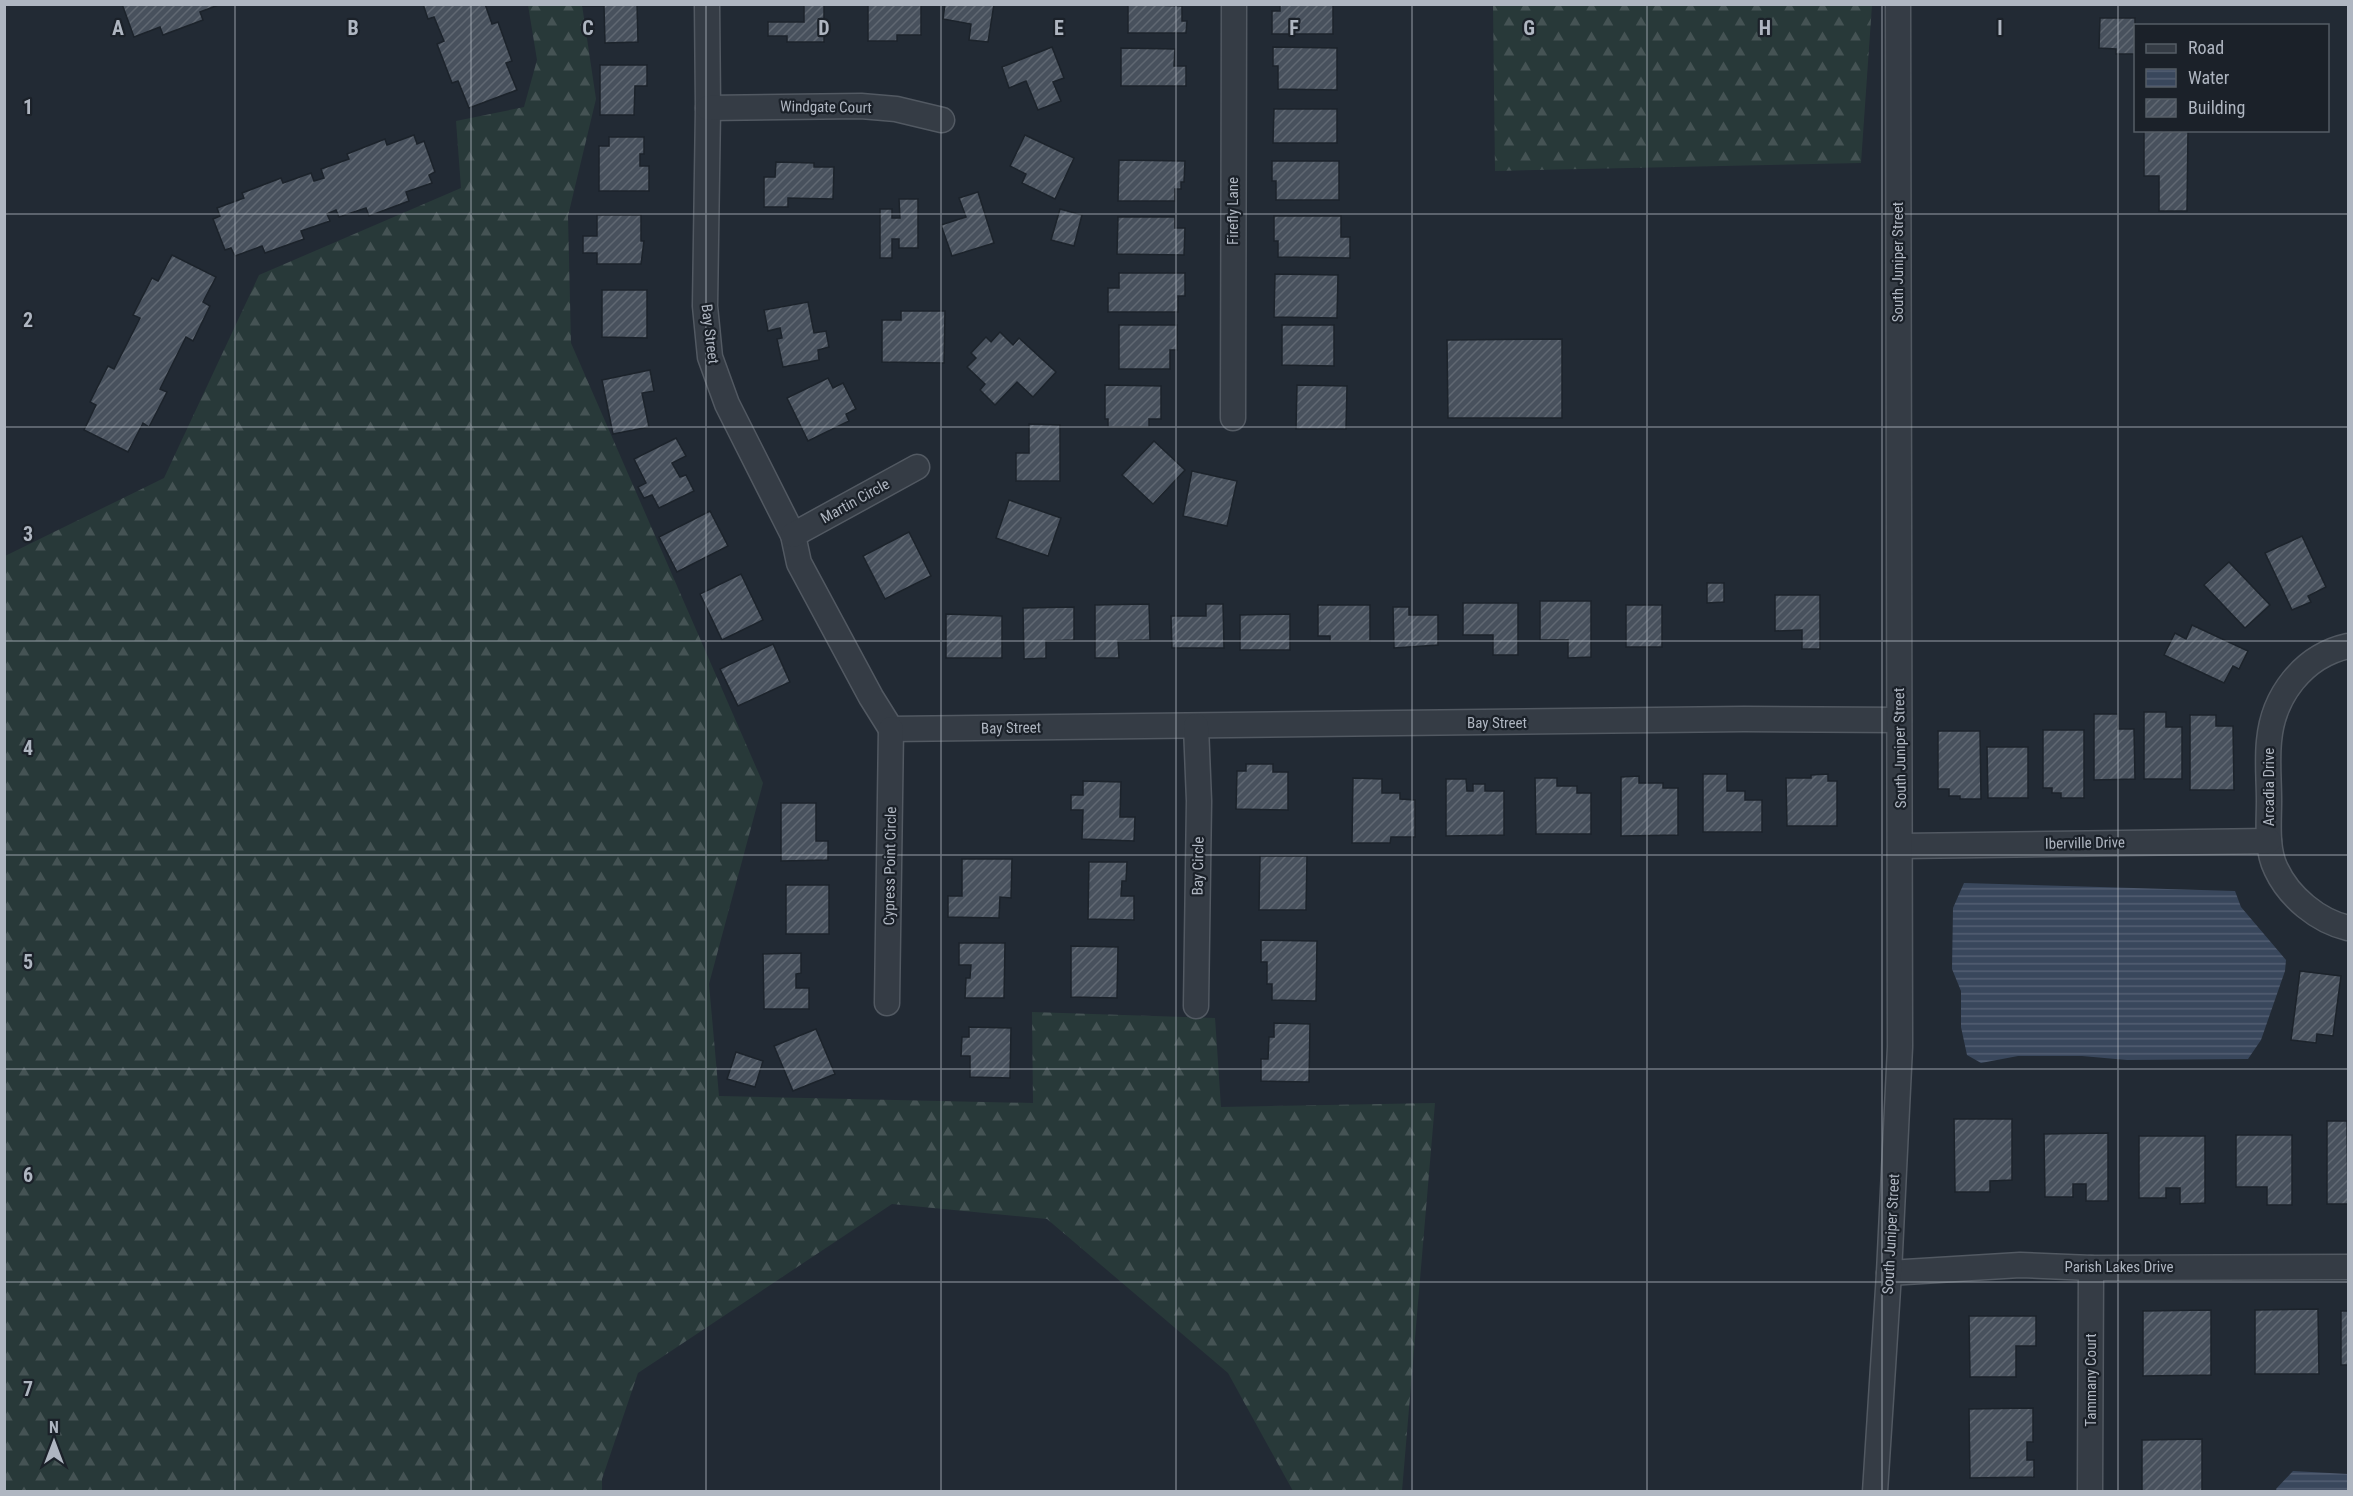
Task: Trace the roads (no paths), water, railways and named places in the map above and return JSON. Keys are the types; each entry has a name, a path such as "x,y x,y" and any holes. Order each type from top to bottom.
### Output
{"street":[{"name":"Bay Street","path":"707,4 705,306 710,357 727,404 793,535 799,563 871,697 891,729 1899,720"},
{"name":"Firefly Lane","path":"1233,418 1234,4"},
{"name":"South Juniper Street","path":"1875,1491 1900,1047 1902,846 1899,720 1898,4"},
{"name":"Windgate Court","path":"708,108 861,106 896,109 942,120"},
{"name":"Martin Circle","path":"793,535 917,467"},
{"name":"Arcadia Drive","path":"2349,646 2322,655 2301,670 2284,692 2275,714 2269,741 2269,840 2275,868 2289,891 2313,913 2349,928"},
{"name":"Bay Circle","path":"1196,726 1199,801 1196,1006"},
{"name":"Cypress Point Circle","path":"887,1003 891,729"},
{"name":"Iberville Drive","path":"1902,846 2269,840"},
{"name":"Parish Lakes Drive","path":"1889,1273 2020,1265 2091,1268 2349,1267"},
{"name":"Tammany Court","path":"2090,1491 2091,1268"}],"water":[{"path":"1964,883 2235,891 2241,907 2286,960 2285,971 2261,1040 2248,1059 2127,1060 2082,1056 2018,1056 1981,1063 1967,1055 1961,1027 1961,991 1952,969 1953,908"},
{"path":"2293,1471 2348,1474 2348,1491 2277,1491 2276,1489"}]}
